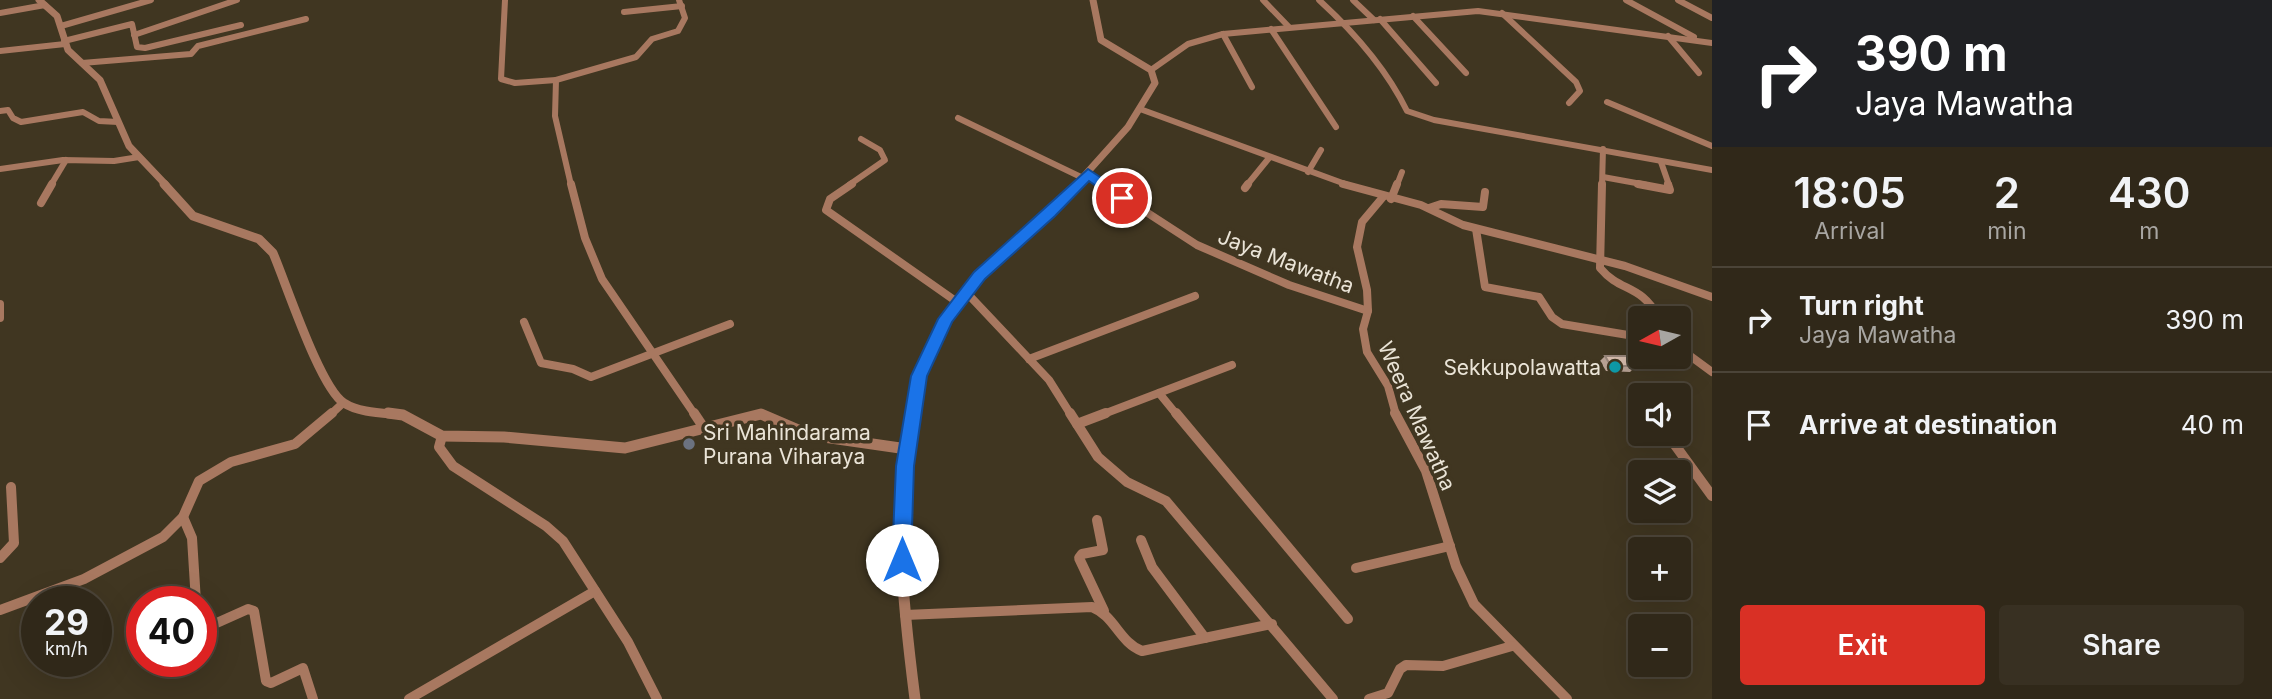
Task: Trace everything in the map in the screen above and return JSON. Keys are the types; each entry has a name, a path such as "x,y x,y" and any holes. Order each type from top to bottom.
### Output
{"street":[{"path":"108,0 108,12"},
{"path":"61,26 152,0"},
{"path":"134,35 237,0"},
{"path":"505,0 502,26 505,48 500,79 515,83 556,80 639,56 646,43 678,31 684,25 680,3 624,12"},
{"path":"915,699 905,615 901,541 907,449 919,376 930,348 957,302 1085,176 1140,109 1155,83 1151,70 1103,43 1098,36 1097,9 1093,0"},
{"path":"1263,0 1289,27"},
{"path":"1319,0 1343,22 1394,85 1407,111 1434,120 1712,170"},
{"path":"1353,0 1377,19 1436,83"},
{"path":"1626,0 1700,41"},
{"path":"1678,0 1712,18"},
{"path":"0,13 42,3 57,16 64,43 100,80 125,140 139,157 193,216 250,234 273,253 325,379 343,403 363,410 403,415 442,436 458,439 504,437 611,449 653,443 761,414 810,435 907,449"},
{"path":"1151,70 1188,44 1223,34 1478,11 1712,43"},
{"path":"1502,13 1576,82 1580,91 1569,103"},
{"path":"1413,16 1466,73"},
{"path":"82,64 191,54 198,46 306,19"},
{"path":"0,51 64,43 128,24 132,25 137,47 145,48 241,25"},
{"path":"1271,29 1336,127"},
{"path":"1223,34 1252,87"},
{"path":"1668,36 1699,73"},
{"path":"556,80 555,116 559,144 585,238 602,279 704,428"},
{"path":"1607,102 1712,146"},
{"path":"1140,109 1308,172 1387,198 1429,208 1476,229 1625,265 1712,297"},
{"path":"0,111 8,110 13,118 21,122 83,111 99,121 118,122"},
{"name":"Jaya Mawatha","path":"958,118 1085,176 1197,245 1289,285 1368,311"},
{"path":"862,139 880,150 885,160 831,199 826,210 957,302"},
{"path":"1603,149 1600,268 1605,275 1641,290 1653,306"},
{"path":"1308,172 1321,150"},
{"path":"0,169 66,160 114,161 139,157"},
{"path":"1245,188 1269,158"},
{"path":"41,204 66,160"},
{"path":"1603,177 1670,190 1661,162"},
{"name":"Weera Mawatha","path":"1402,172 1387,198 1362,222 1357,247 1367,290 1368,311 1363,330 1367,352 1388,386 1397,419 1426,471 1450,546 1474,604 1512,646 1567,699"},
{"path":"1429,208 1441,204 1483,207 1485,192"},
{"path":"1476,229 1485,287 1538,296 1552,317 1562,324 1628,335"},
{"path":"966,292 1049,380 1098,457 1127,482 1166,501 1333,699"},
{"path":"1029,359 1195,296"},
{"path":"0,304 0,318"},
{"path":"524,321 541,363 573,369 591,377 650,352 730,324"},
{"path":"1691,357 1712,372"},
{"path":"1077,424 1232,365"},
{"path":"1159,393 1348,619"},
{"path":"0,610 84,579 163,537 183,517 199,481 215,470 295,444 307,437 343,403"},
{"path":"442,436 439,447 453,466 546,526 563,541 628,642 657,699"},
{"path":"1676,446 1712,496"},
{"path":"0,558 14,544 10,487"},
{"path":"183,517 192,538 196,586"},
{"path":"1097,520 1104,550 1083,554 1079,558 1104,611 1125,643 1135,650 1155,650 1272,624"},
{"path":"1141,540 1152,567 1205,638"},
{"path":"1356,568 1450,546"},
{"path":"409,699 595,591"},
{"path":"905,615 1092,607 1104,611"},
{"path":"217,624 252,610 266,681 271,683 303,668 313,699"},
{"path":"1369,699 1388,693 1400,669 1406,664 1443,666 1512,646"}],"building":[{"path":"1605,356 1628,356 1628,366 1611,366"}],"place":[{"name":"Sekkupolawatta","path":"1615,367"},
{"name":"Sri Mahindarama Purana Viharaya","path":"689,444"}],"route":[{"path":"902,560 905,466 912,413 919,376 946,319 979,276 1050,213 1088,174 1122,198"}]}
